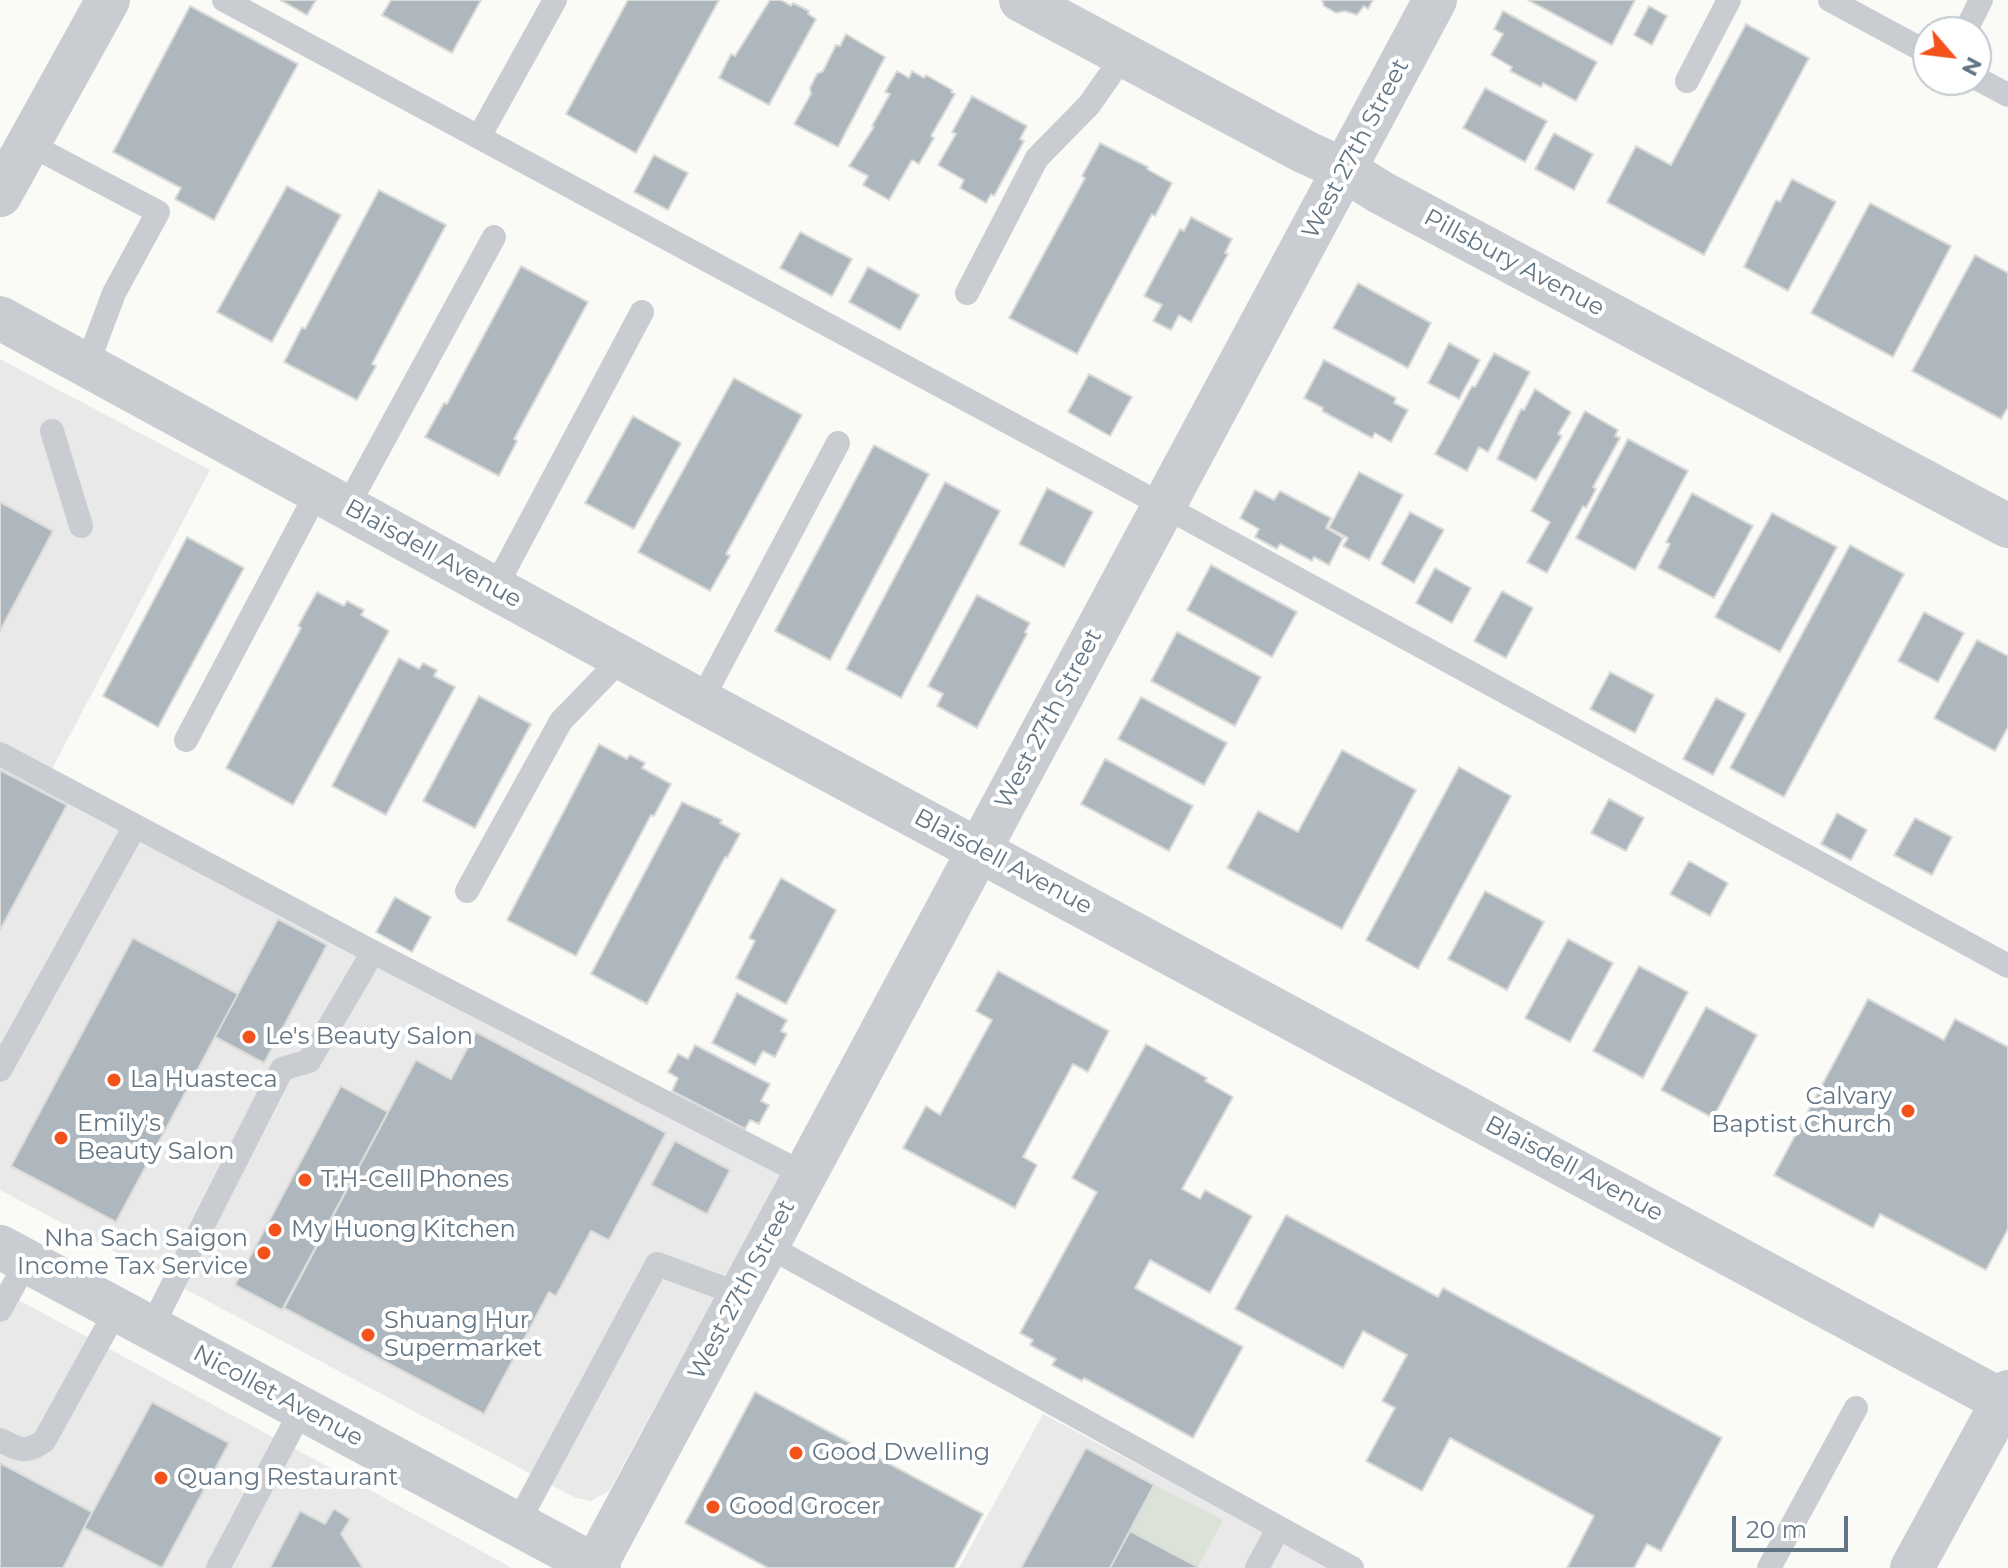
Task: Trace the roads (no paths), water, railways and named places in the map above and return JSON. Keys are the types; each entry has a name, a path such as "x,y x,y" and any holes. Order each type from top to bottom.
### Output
{"street":[{"path":"0,195 108,0"},
{"name":"Pillsbury Avenue","path":"1021,0 2008,526"},
{"name":"West 27th Street","path":"596,1567 739,1294 1435,0"},
{"name":"Blaisdell Avenue","path":"0,318 701,701 2006,1399"},
{"name":"Nicollet Avenue","path":"13,1254 596,1567"},
{"path":"1912,1568 2006,1399"}],"lane":[{"path":"224,0 2008,966"},
{"path":"479,137 555,0"},
{"path":"1687,81 1729,0"},
{"path":"1830,0 1912,44"},
{"path":"967,293 1037,158 1089,105 1124,55"},
{"path":"27,143 158,212 114,293 87,365"},
{"path":"186,740 494,237"},
{"path":"495,588 642,312"},
{"path":"52,431 81,526"},
{"path":"701,701 838,443"},
{"path":"467,891 561,721 622,658"},
{"path":"0,754 373,952 804,1174"},
{"path":"0,1070 135,826"},
{"path":"0,1440 19,1450 33,1448 44,1441 134,1319 282,1069 309,1061 373,952"},
{"path":"766,1245 1341,1565"},
{"path":"0,1310 13,1254"},
{"path":"517,1524 657,1264 739,1294"},
{"path":"1769,1568 1856,1408"},
{"path":"218,1568 302,1409"},
{"path":"1257,1568 1278,1529"}],"place":[{"name":"Le's Beauty Salon","path":"249,1037"},
{"name":"La Huasteca","path":"114,1080"},
{"name":"Calvary Baptist Church","path":"1908,1111"},
{"name":"Emily's Beauty Salon","path":"61,1138"},
{"name":"T.H-Cell Phones","path":"305,1180"},
{"name":"My Huong Kitchen","path":"275,1230"},
{"name":"Nha Sach Saigon Income Tax Service","path":"264,1253"},
{"name":"Shuang Hur Supermarket","path":"368,1335"},
{"name":"Good Dwelling","path":"796,1453"},
{"name":"Quang Restaurant","path":"161,1478"},
{"name":"Good Grocer","path":"713,1507"}]}
